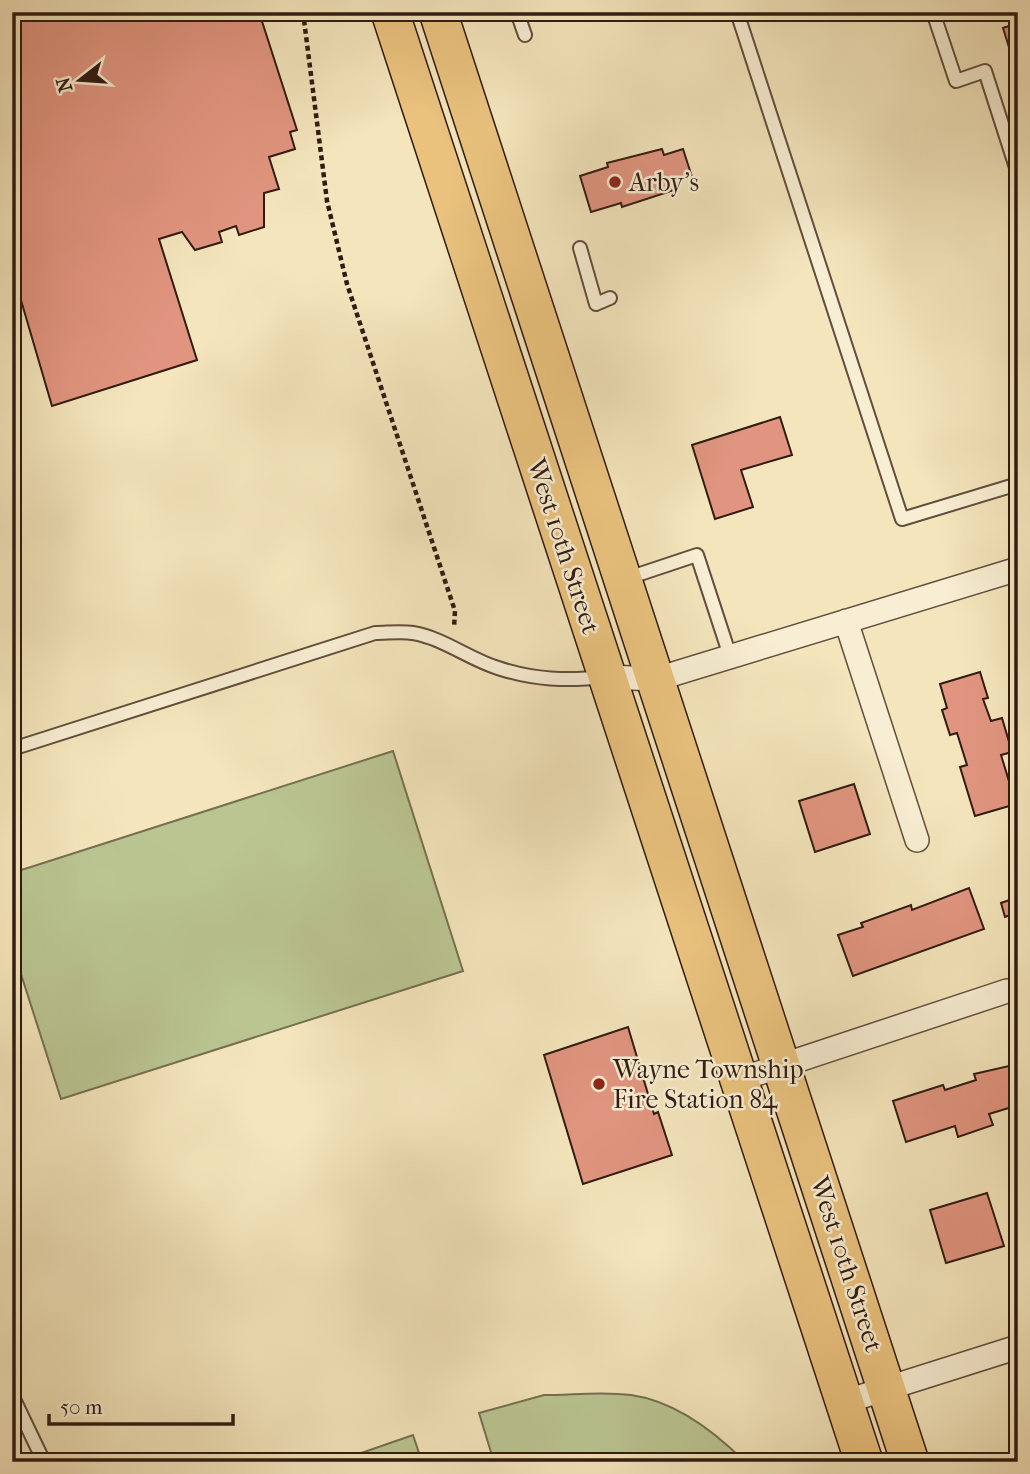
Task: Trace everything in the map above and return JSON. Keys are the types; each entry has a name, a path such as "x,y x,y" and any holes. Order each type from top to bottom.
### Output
{"main road":[{"name":"West 10th Street","path":"390,12 864,1462"},
{"name":"West 10th Street","path":"438,12 910,1462"}],"street":[{"path":"607,677 657,679 1018,569"},
{"path":"846,621 917,840"},
{"path":"738,1080 1007,990"},
{"path":"844,1402 1018,1347"}],"lane":[{"path":"517,12 525,35"},
{"path":"737,12 902,519 1018,484"},
{"path":"933,12 956,81 985,71 1018,174"},
{"path":"580,248 596,304 610,298"},
{"path":"624,580 697,555 730,656"},
{"path":"12,749 374,633 413,633 453,647 496,668 543,679 570,681 607,677"},
{"path":"12,1395 44,1462"}],"path":[{"path":"303,12 319,149 346,284 455,611 453,647"}],"green space":[{"path":"393,751 463,971 61,1099 12,946 12,873"},
{"path":"610,1393 647,1398 678,1411 707,1429 745,1462 494,1462 479,1413 544,1395"},
{"path":"413,1435 422,1462 340,1462 344,1459"}],"building":[{"path":"12,12 259,12 297,130 290,132 295,149 269,157 279,189 264,193 264,227 239,235 236,226 219,232 222,242 195,250 182,232 159,239 197,360 52,406 18,290 12,292"},
{"path":"1018,23 1018,76 1003,28"},
{"path":"662,149 664,155 683,149 692,177 672,183 674,190 622,207 621,203 591,212 580,176 608,167 607,163"},
{"path":"780,417 792,455 741,470 753,507 715,519 692,445"},
{"path":"980,672 988,698 983,699 991,721 1002,718 1012,752 1001,755 1016,804 975,816 960,767 967,765 957,733 950,735 942,710 947,708 940,684"},
{"path":"854,784 870,834 815,852 799,801"},
{"path":"969,888 984,929 853,976 838,935 863,927 861,923 911,905 912,910"},
{"path":"1018,897 1018,917 1016,913 1005,917 1001,903"},
{"name":"Wayne Township Fire Station 84","path":"628,1027 654,1114 658,1112 672,1155 583,1184 544,1055"},
{"path":"1018,1064 1018,1110 1013,1111 1012,1107 989,1114 993,1125 958,1137 955,1126 906,1142 893,1101 943,1085 945,1090 976,1080 974,1074"},
{"path":"987,1193 1004,1246 946,1263 930,1210"}],"place":[{"name":"Arby's","path":"615,182"},
{"name":"Wayne Township Fire Station 84","path":"599,1084"}]}
